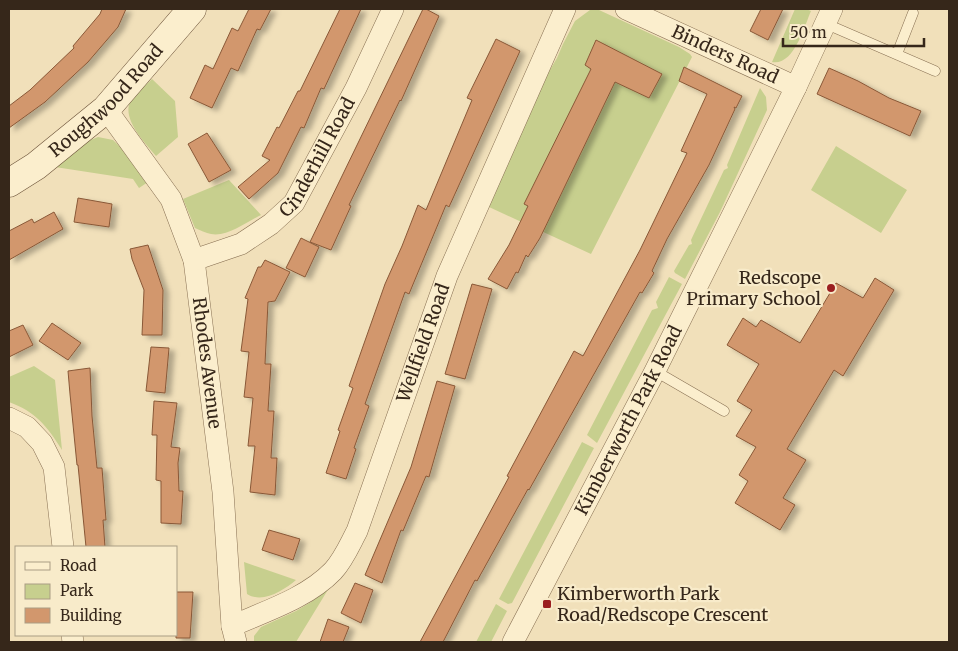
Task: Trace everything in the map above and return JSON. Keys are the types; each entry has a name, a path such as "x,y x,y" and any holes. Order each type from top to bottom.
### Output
{"street":[{"name":"Roughwood Road","path":"9,183 36,166 106,109 192,9"},
{"name":"Cinderhill Road","path":"194,260 241,244 271,224 294,203 356,88 393,9"},
{"name":"Wellfield Road","path":"234,634 281,604 313,588 334,570 347,551 447,276 565,9"},
{"name":"Binders Road","path":"626,9 796,87"},
{"name":"Kimberworth Park Road","path":"513,642 655,371 796,87 828,16"},
{"name":"Rhodes Avenue","path":"106,109 171,199 194,260 223,492 234,634"},
{"path":"9,418 27,427 42,443 54,466 63,546"}],"lane":[{"path":"897,54 913,13"},
{"path":"828,16 897,54 935,71"},
{"path":"655,371 724,410"}],"green space":[{"path":"795,9 811,11 792,52 780,62 772,62"},
{"path":"590,10 599,10 679,47 692,57 591,254 489,207 544,80 575,21"},
{"path":"152,79 175,101 178,137 156,156 136,131 128,109 132,99"},
{"path":"760,88 766,97 767,110 720,212 685,279 674,271 689,245 692,244 691,240 724,170 728,168 727,165"},
{"path":"98,137 113,140 133,159 148,182 139,188 133,179 55,167 88,141"},
{"path":"836,146 907,190 881,233 811,190"},
{"path":"229,180 261,215 224,233 211,234 195,228 183,199"},
{"path":"669,277 682,284 597,443 587,435 652,310 658,308 656,302"},
{"path":"34,366 55,380 62,450 34,415 9,402 9,377"},
{"path":"582,442 594,448 512,603 508,604 499,599"},
{"path":"244,562 296,580 286,588 266,597 253,597 247,594"},
{"path":"328,588 296,642 254,642 254,636 261,627 296,611"},
{"path":"496,604 507,611 491,642 476,642"}],"building":[{"path":"102,9 126,9 118,27 88,62 45,102 9,128 9,106 30,90 74,48 73,46 100,14"},
{"path":"249,9 271,9 260,30 257,29 238,71 231,68 212,108 190,98 205,65 213,69 232,28 238,31"},
{"path":"340,9 361,9 324,89 321,88 304,128 301,127 278,173 249,199 238,187 270,160 262,156 298,91 300,91"},
{"path":"423,9 439,16 401,101 349,205 351,206 331,250 310,242"},
{"path":"761,9 783,9 768,40 750,31"},
{"path":"496,39 520,51 449,207 446,205 409,294 405,292 365,404 369,406 354,448 356,449 346,479 326,473 340,431 338,430 353,388 349,386 385,284 418,205 426,210 472,100 467,98"},
{"path":"596,40 662,74 649,98 615,82 540,238 528,257 526,255 518,273 516,272 507,289 488,279 509,245 528,206 524,204 591,69 585,65"},
{"path":"684,67 742,96 736,108 734,107 735,109 709,165 667,239 652,271 654,273 642,293 640,292 477,581 475,580 443,642 420,642 574,351 583,356 640,250 687,153 681,151 707,94 679,81"},
{"path":"829,68 889,98 921,111 910,136 817,94"},
{"path":"207,133 231,170 209,182 188,144"},
{"path":"78,198 112,204 109,227 74,222"},
{"path":"54,212 63,229 9,260 9,231 32,219 34,223"},
{"path":"301,238 319,247 305,277 286,268"},
{"path":"148,245 163,290 162,335 142,335 144,290 130,249"},
{"path":"265,260 290,272 275,301 268,302 265,364 271,364 268,411 274,411 271,458 277,458 275,495 250,492 255,446 248,446 253,398 244,397 249,352 241,351 248,299 245,298 258,267 261,267"},
{"path":"875,278 894,290 843,376 834,370 787,449 806,460 783,498 795,505 780,530 735,503 748,481 739,475 756,447 736,436 752,410 737,401 759,364 727,345 743,318 756,327 761,320 800,343 836,283 863,298"},
{"path":"472,284 492,289 465,379 445,374"},
{"path":"52,323 81,343 68,360 39,341"},
{"path":"23,325 33,345 9,357 9,331"},
{"path":"151,347 169,348 165,393 146,391"},
{"path":"90,368 97,468 102,468 106,520 103,520 105,546 86,546 68,371"},
{"path":"437,381 455,386 429,477 426,476 403,531 401,530 382,583 365,575 411,467"},
{"path":"154,401 177,403 171,447 180,448 178,463 179,491 183,491 181,524 161,523 161,481 156,480 157,435 152,435"},
{"path":"269,530 300,539 293,560 262,550"},
{"path":"355,583 373,590 361,623 341,613"},
{"path":"178,592 193,592 190,638 176,638 178,636"},
{"path":"328,619 349,627 343,642 320,642"}],"place":[{"name":"Redscope Primary School","path":"831,288"},
{"name":"Kimberworth Park Road/Redscope Crescent","path":"547,604"}]}
